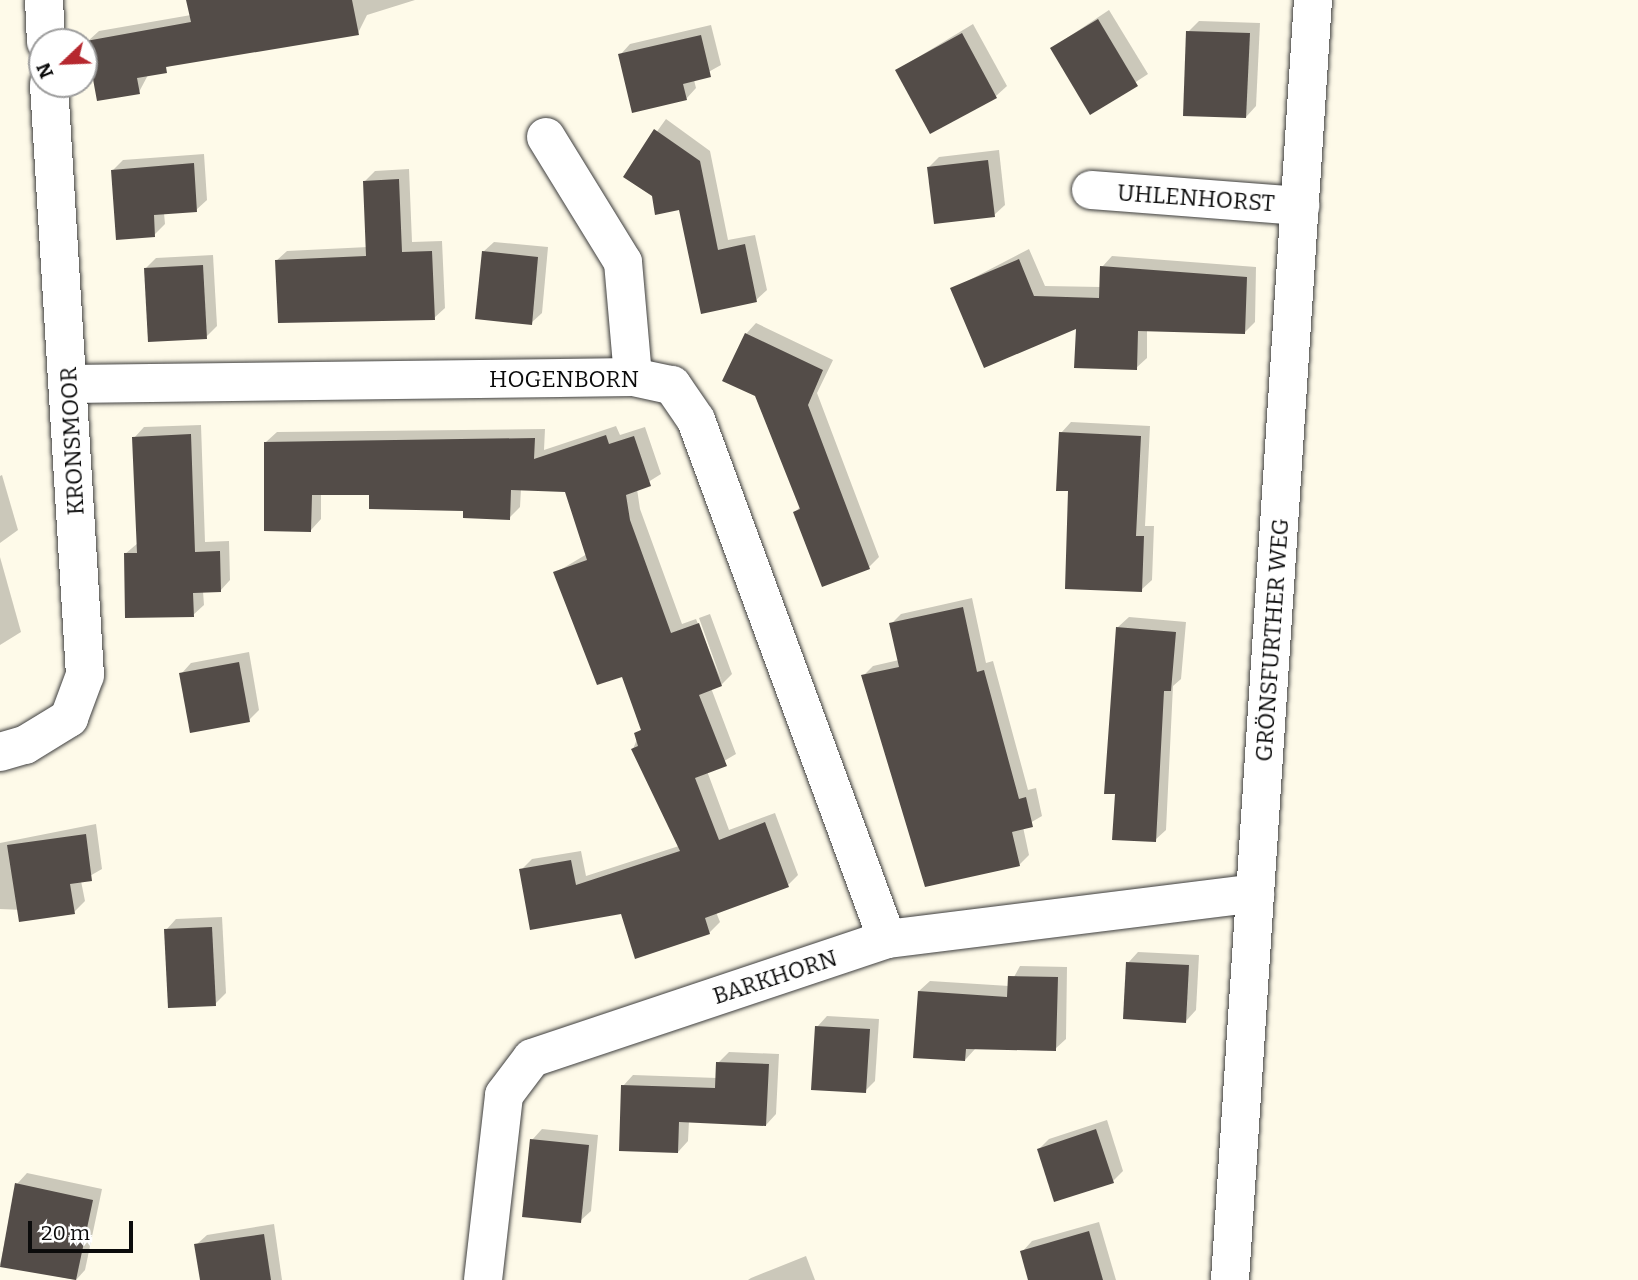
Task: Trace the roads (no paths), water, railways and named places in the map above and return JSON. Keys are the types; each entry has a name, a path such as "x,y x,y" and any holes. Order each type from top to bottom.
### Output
{"street":[{"path":"44,0 45,28"},
{"name":"GRÖNSFURTHER WEG","path":"1230,1280 1314,0"},
{"name":"KRONSMOOR","path":"0,752 69,718 85,675 50,98"},
{"path":"546,137 623,262 633,377"},
{"name":"UHLENHORST","path":"1091,190 1300,206"},
{"name":"HOGENBORN","path":"69,384 633,377 672,385 696,420 887,939"},
{"name":"BARKHORN","path":"483,1280 504,1095 532,1058 887,939 1255,893"}]}
